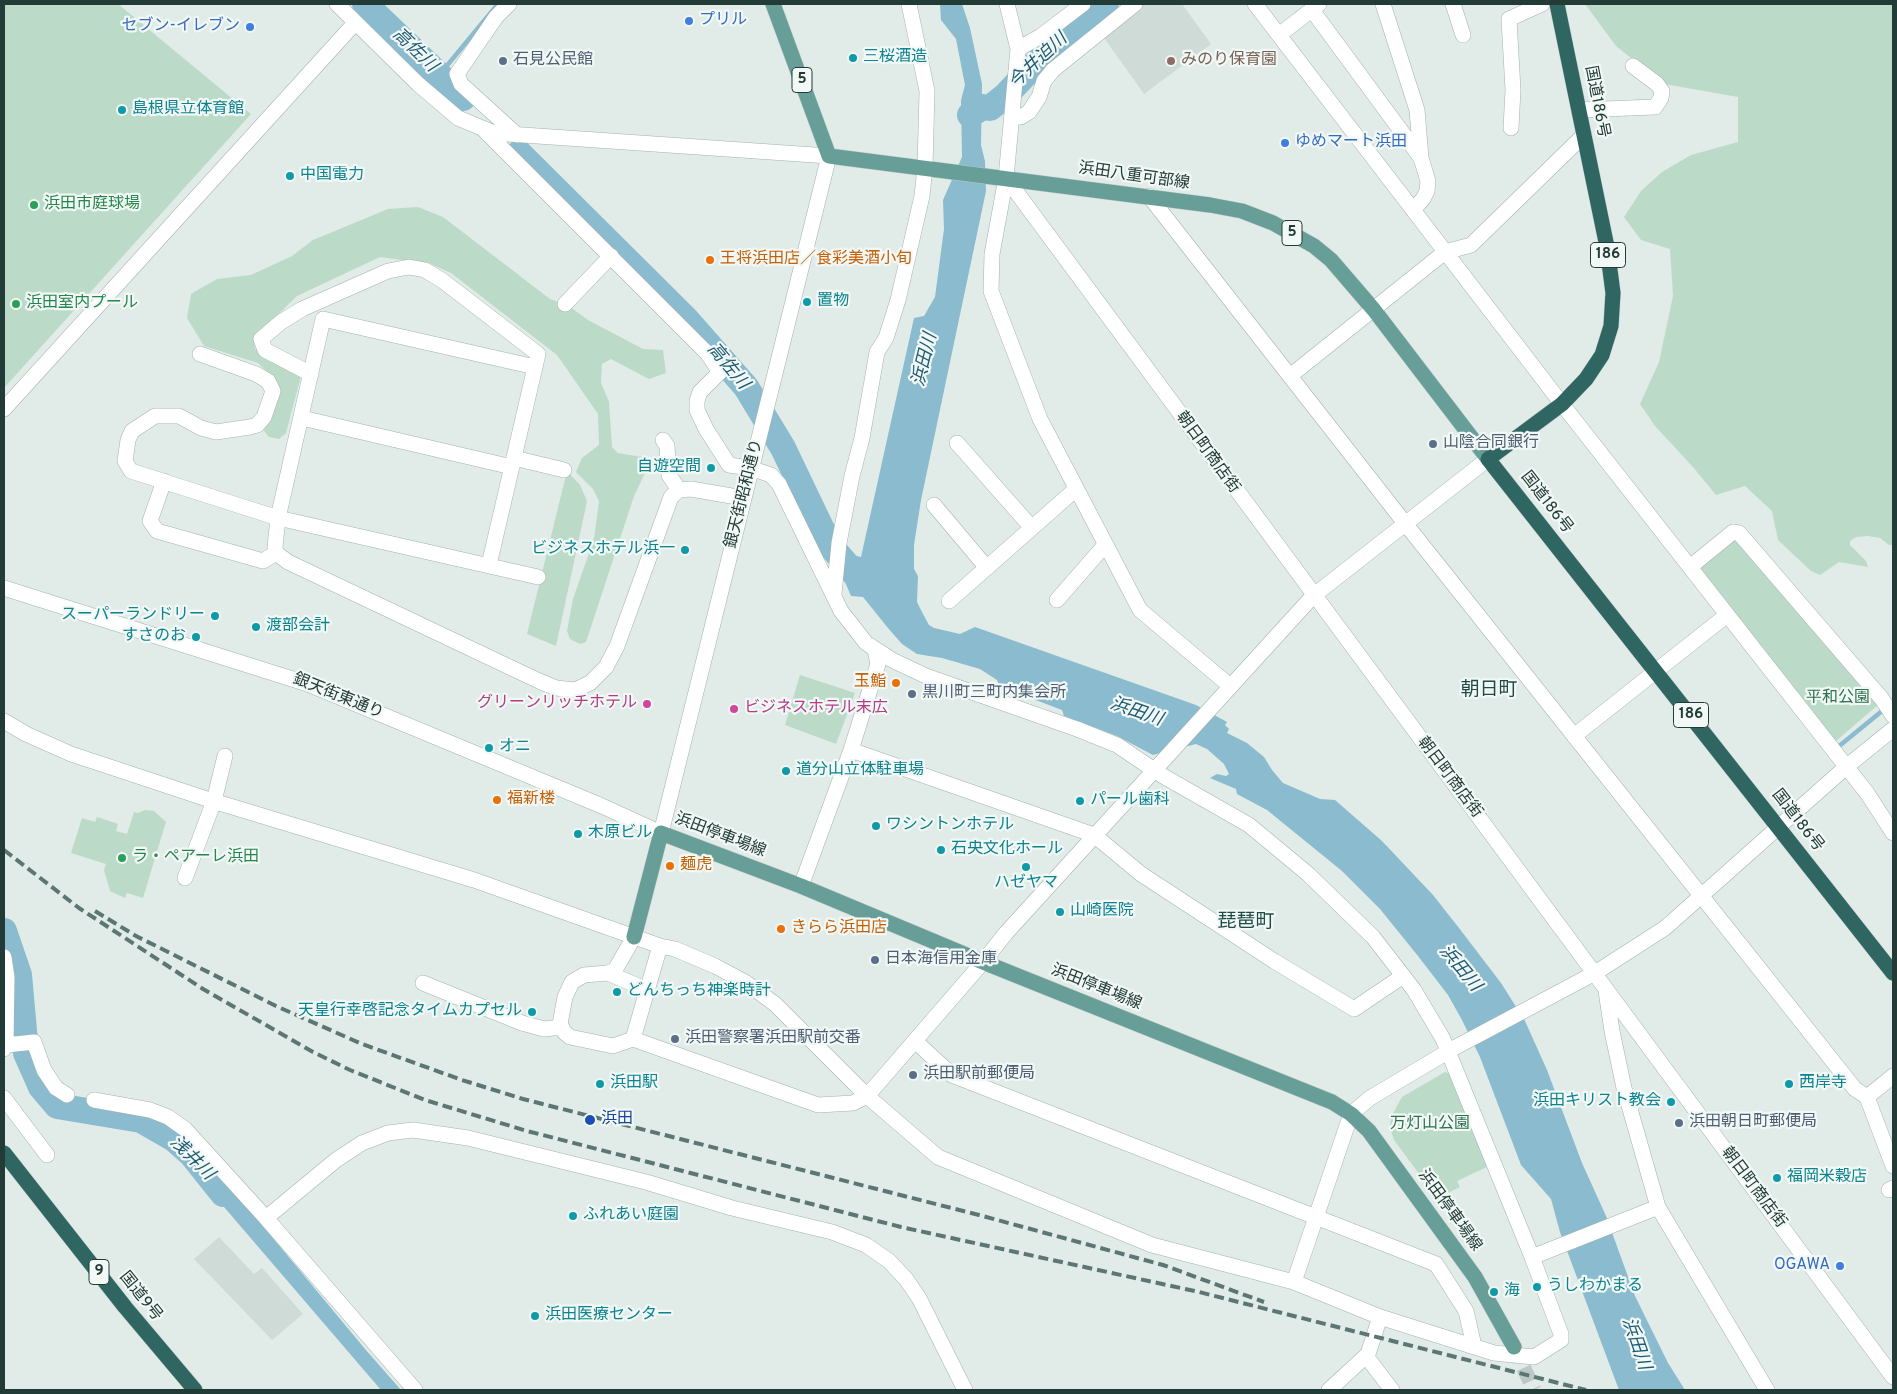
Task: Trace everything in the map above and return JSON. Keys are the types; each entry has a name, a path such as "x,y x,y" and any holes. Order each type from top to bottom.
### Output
{"highway":[{"name":"国道186号","path":"1557,4 1607,247 1612,294 1611,326 1602,355 1586,379 1562,404 1488,458 1893,973"},
{"name":"国道9号","path":"4,1153 125,1307 195,1390"}],"main road":[{"name":"5","path":"773,4 829,156"},
{"name":"浜田八重可部線","path":"829,156 1149,196 1236,210 1257,216 1289,231 1331,260 1374,310 1488,458"},
{"name":"浜田停車場線","path":"634,937 661,833 801,886 984,962 1319,1096 1351,1114 1369,1132 1464,1262 1514,1347"}],"street":[{"path":"336,4 418,84 458,118 483,129 517,136 829,156"},
{"path":"509,4 496,17 457,74 461,84 517,136"},
{"path":"834,595 839,543 852,476 862,438 876,352 886,338 898,300 915,233 927,168 927,91 909,4"},
{"path":"1007,4 1018,49 1013,117 1002,178 992,254 991,291 1040,419 1104,545 1140,610 1230,686"},
{"path":"1018,49 1041,36 1083,4"},
{"path":"1013,117 1021,117 1029,112 1039,97 1044,81 1053,70 1135,4"},
{"path":"1255,4 1562,404 1846,767 1893,832"},
{"path":"1383,4 1417,110 1421,158 1428,181 1427,191 1413,210"},
{"path":"1453,4 1463,35"},
{"path":"1511,128 1513,90 1508,19 1542,4"},
{"path":"1279,35 1316,7 1421,158"},
{"path":"4,409 355,23"},
{"path":"1579,110 1655,106 1661,98 1662,91 1633,66"},
{"path":"4,721 26,734 71,754 214,801 474,880 660,946 675,949 715,966 761,993 805,1032 867,1096 938,1157 1152,1245 1294,1282 1380,1317 1494,1354 1534,1357 1561,1340 1561,1334 1534,1256 1451,1050 1403,976 1373,937 1336,900 1249,825 1156,767 1104,739 926,676 875,650 866,643 841,611 779,484 771,475 750,468 729,465 706,429 698,410 700,392 720,372 708,354 483,129"},
{"path":"1290,376 1445,252 1471,246 1584,136"},
{"name":"銀天街昭和通り","path":"661,833 750,468 829,156"},
{"name":"朝日町商店街","path":"1002,178 1595,973 1893,1377"},
{"path":"1149,196 1701,897 1855,1089 1867,1097 1893,1166"},
{"path":"565,304 611,256"},
{"path":"311,374 265,350 261,340 281,322 327,298 388,270 409,267 425,270 538,354 489,565"},
{"path":"276,553 278,518 302,418 327,298"},
{"path":"323,318 535,367"},
{"path":"200,354 256,374 268,381 273,391 264,417 257,425 216,432 169,414 156,416 141,423 132,431 128,440 125,462 131,471 278,518 538,577"},
{"path":"302,418 513,462 564,470"},
{"path":"664,440 667,446 669,476 679,490"},
{"path":"958,443 1032,528"},
{"path":"647,990 608,973 584,975 572,982 565,997 560,1024 570,1036 613,1046 633,1039 818,1104 853,1103 867,1096 984,962 1006,933 1313,596 1404,522 1488,458"},
{"path":"164,481 150,521 157,531 263,560 276,553"},
{"path":"276,553 288,562 539,681 556,688 575,690 590,683 606,667 617,646 671,497 679,490 691,488 743,498"},
{"path":"949,601 1076,489"},
{"path":"934,505 987,568"},
{"path":"1690,567 1733,532 1739,533 1882,699 1893,716"},
{"path":"1057,600 1104,545"},
{"name":"銀天街東通り","path":"4,588 308,684 661,833"},
{"path":"1574,736 1727,615"},
{"path":"801,886 851,750 878,664 875,650"},
{"path":"1294,1282 1351,1114 1370,1098 1451,1050 1595,973 1665,928 1780,828 1846,767 1893,729"},
{"path":"851,750 1094,835 1141,874 1266,956 1354,1009 1403,976"},
{"path":"185,878 214,801 225,756"},
{"path":"608,973 619,965 634,937"},
{"path":"633,1039 660,946"},
{"path":"4,957 14,1045 34,1042 44,1070 56,1088 67,1095"},
{"path":"423,984 522,1023 544,1029 562,1027"},
{"path":"1606,989 1612,1031 1624,1088 1658,1207 1767,1390"},
{"path":"915,1041 952,1076 1436,1264 1466,1311 1474,1346"},
{"path":"1867,1097 1893,1076"},
{"path":"4,1098 47,1155"},
{"path":"94,1100 138,1106 177,1122 266,1218 415,1390"},
{"path":"266,1218 336,1160 362,1143 388,1133 413,1130 468,1138 646,1182 732,1208 832,1232 866,1245 889,1261 906,1279 919,1298 965,1390"},
{"path":"1534,1256 1658,1207"},
{"path":"1330,1390 1366,1356 1380,1317"},
{"path":"1366,1356 1392,1390"}],"shaded area":[{"path":"1142,4 1182,4 1211,44 1144,94 1102,35"},
{"path":"219,1237 254,1274 262,1268 303,1314 272,1340 194,1259"}],"green space":[{"path":"4,4 118,4 251,114 4,388"},
{"path":"1585,4 1893,4 1893,545 1889,545 1880,538 1868,536 1856,537 1850,541 1850,545 1866,561 1868,567 1839,562 1820,575 1811,571 1778,540 1772,511 1745,486 1716,495 1655,426 1640,404 1659,362 1673,296 1670,249 1641,240 1624,217 1641,191 1662,172 1691,155 1738,142 1738,97 1664,84 1616,46"},
{"path":"418,207 443,217 550,299 569,306 588,320 643,349 663,350 666,373 649,379 611,359 602,364 601,383 609,402 612,447 618,453 642,457 646,471 634,496 586,642 580,644 570,639 567,631 573,599 594,539 599,501 593,489 576,472 582,458 599,445 598,414 557,355 451,273 431,264 380,257 297,296 254,338 255,349 278,365 301,376 286,433 279,439 269,437 264,431 278,387 274,378 258,363 204,346 187,318 191,294 217,279 251,275 292,256 313,240 388,209"},
{"path":"567,471 580,485 587,501 556,646 527,634"},
{"name":"平和公園","path":"1732,538 1739,539 1879,704 1836,741 1701,570 1702,564"},
{"path":"800,675 855,693 836,744 785,725"},
{"name":"ラ・ペアーレ浜田","path":"145,810 154,811 166,822 143,898 127,893 125,898 110,891 104,870 106,864 71,853 82,818 95,822 97,817 118,824 116,831 127,834 134,812 138,813"},
{"name":"万灯山公園","path":"1445,1072 1451,1074 1489,1166 1457,1181 1460,1187 1437,1198 1394,1140 1390,1127 1391,1117 1402,1097"}],"water":[{"name":"浜田川","path":"940,4 962,4 970,28 982,84 981,145 985,161 986,191 921,500 914,545 914,569 918,576 917,602 923,614 929,625 934,628 960,634 975,627 1196,705 1227,722 1225,725 1229,729 1227,733 1247,743 1264,757 1283,783 1320,799 1335,800 1382,841 1433,895 1501,983 1525,1021 1547,1070 1582,1163 1606,1216 1635,1296 1668,1363 1685,1390 1619,1390 1560,1232 1551,1199 1521,1165 1480,1057 1462,1020 1448,995 1418,956 1380,909 1342,871 1267,810 1237,794 1236,789 1210,778 1217,774 1226,776 1229,774 1224,764 1207,749 1196,744 1153,755 1117,736 1064,716 1062,710 1020,694 1003,693 997,680 980,669 942,658 917,654 902,644 863,597 851,596 842,575 840,552 861,557 914,318 924,316 935,297 944,229 943,200 962,157 961,100 965,85 956,39 941,20"},
{"path":"209,1161 401,1390 381,1390 194,1172"}],"waterway":[{"name":"高佐川","path":"365,4 463,98"},
{"path":"440,74 498,4"},
{"name":"今井迫川","path":"970,115 983,107 990,108 1005,96 1045,54 1106,4"},
{"name":"高佐川","path":"519,153 687,320 746,387 783,448 829,544 854,573"},
{"path":"1838,747 1893,702"},
{"name":"浅井川","path":"4,931 19,975 26,1053 41,1087 57,1106 141,1120 174,1139 191,1154 223,1194"}],"tunnel":[{"path":"1514,1347 1534,1390"}],"railway":[{"path":"4,850 79,908 203,989 313,1052 350,1070 425,1100 527,1131 901,1227 1199,1292 1586,1390"},
{"path":"95,911 136,936 276,1006 362,1044 462,1080 523,1099 979,1215 1163,1265 1264,1302"}],"place":[{"name":"プリル","path":"689,21"},
{"name":"セブン-イレブン","path":"250,27"},
{"name":"三桜酒造","path":"853,58"},
{"name":"石見公民館","path":"503,61"},
{"name":"みのり保育園","path":"1171,61"},
{"name":"島根県立体育館","path":"122,110"},
{"name":"ゆめマート浜田","path":"1285,143"},
{"name":"中国電力","path":"290,176"},
{"name":"浜田市庭球場","path":"34,205"},
{"name":"王将浜田店／食彩美酒小旬","path":"710,260"},
{"name":"置物","path":"807,302"},
{"name":"浜田室内プール","path":"16,304"},
{"name":"山陰合同銀行","path":"1433,444"},
{"name":"自遊空間","path":"711,468"},
{"name":"ビジネスホテル浜一","path":"685,550"},
{"name":"スーパーランドリー","path":"215,616"},
{"name":"渡部会計","path":"256,627"},
{"name":"すさのお","path":"196,637"},
{"name":"玉鮨","path":"896,683"},
{"name":"黒川町三町内集会所","path":"912,694"},
{"name":"グリーンリッチホテル","path":"647,704"},
{"name":"ビジネスホテル末広","path":"734,709"},
{"name":"オニ","path":"489,748"},
{"name":"道分山立体駐車場","path":"786,771"},
{"name":"福新楼","path":"497,800"},
{"name":"パール歯科","path":"1080,801"},
{"name":"ワシントンホテル","path":"876,826"},
{"name":"木原ビル","path":"578,834"},
{"name":"石央文化ホール","path":"941,850"},
{"name":"ラ・ペアーレ浜田","path":"122,858"},
{"name":"麺虎","path":"670,866"},
{"name":"ハゼヤマ","path":"1026,867"},
{"name":"山崎医院","path":"1060,912"},
{"name":"きらら浜田店","path":"781,929"},
{"name":"日本海信用金庫","path":"875,960"},
{"name":"どんちっち神楽時計","path":"617,992"},
{"name":"天皇行幸啓記念タイムカプセル","path":"532,1012"},
{"name":"浜田警察署浜田駅前交番","path":"675,1039"},
{"name":"浜田駅前郵便局","path":"913,1075"},
{"name":"浜田駅","path":"600,1084"},
{"name":"西岸寺","path":"1789,1084"},
{"name":"浜田キリスト教会","path":"1671,1102"},
{"name":"浜田","path":"590,1120"},
{"name":"浜田朝日町郵便局","path":"1679,1123"},
{"name":"福岡米穀店","path":"1777,1178"},
{"name":"ふれあい庭園","path":"573,1216"},
{"name":"OGAWA","path":"1840,1266"},
{"name":"うしわかまる","path":"1537,1287"},
{"name":"海","path":"1494,1292"},
{"name":"浜田医療センター","path":"535,1316"}],"district":[{"name":"朝日町","path":"1489,691"},
{"name":"琵琶町","path":"1246,923"}]}
